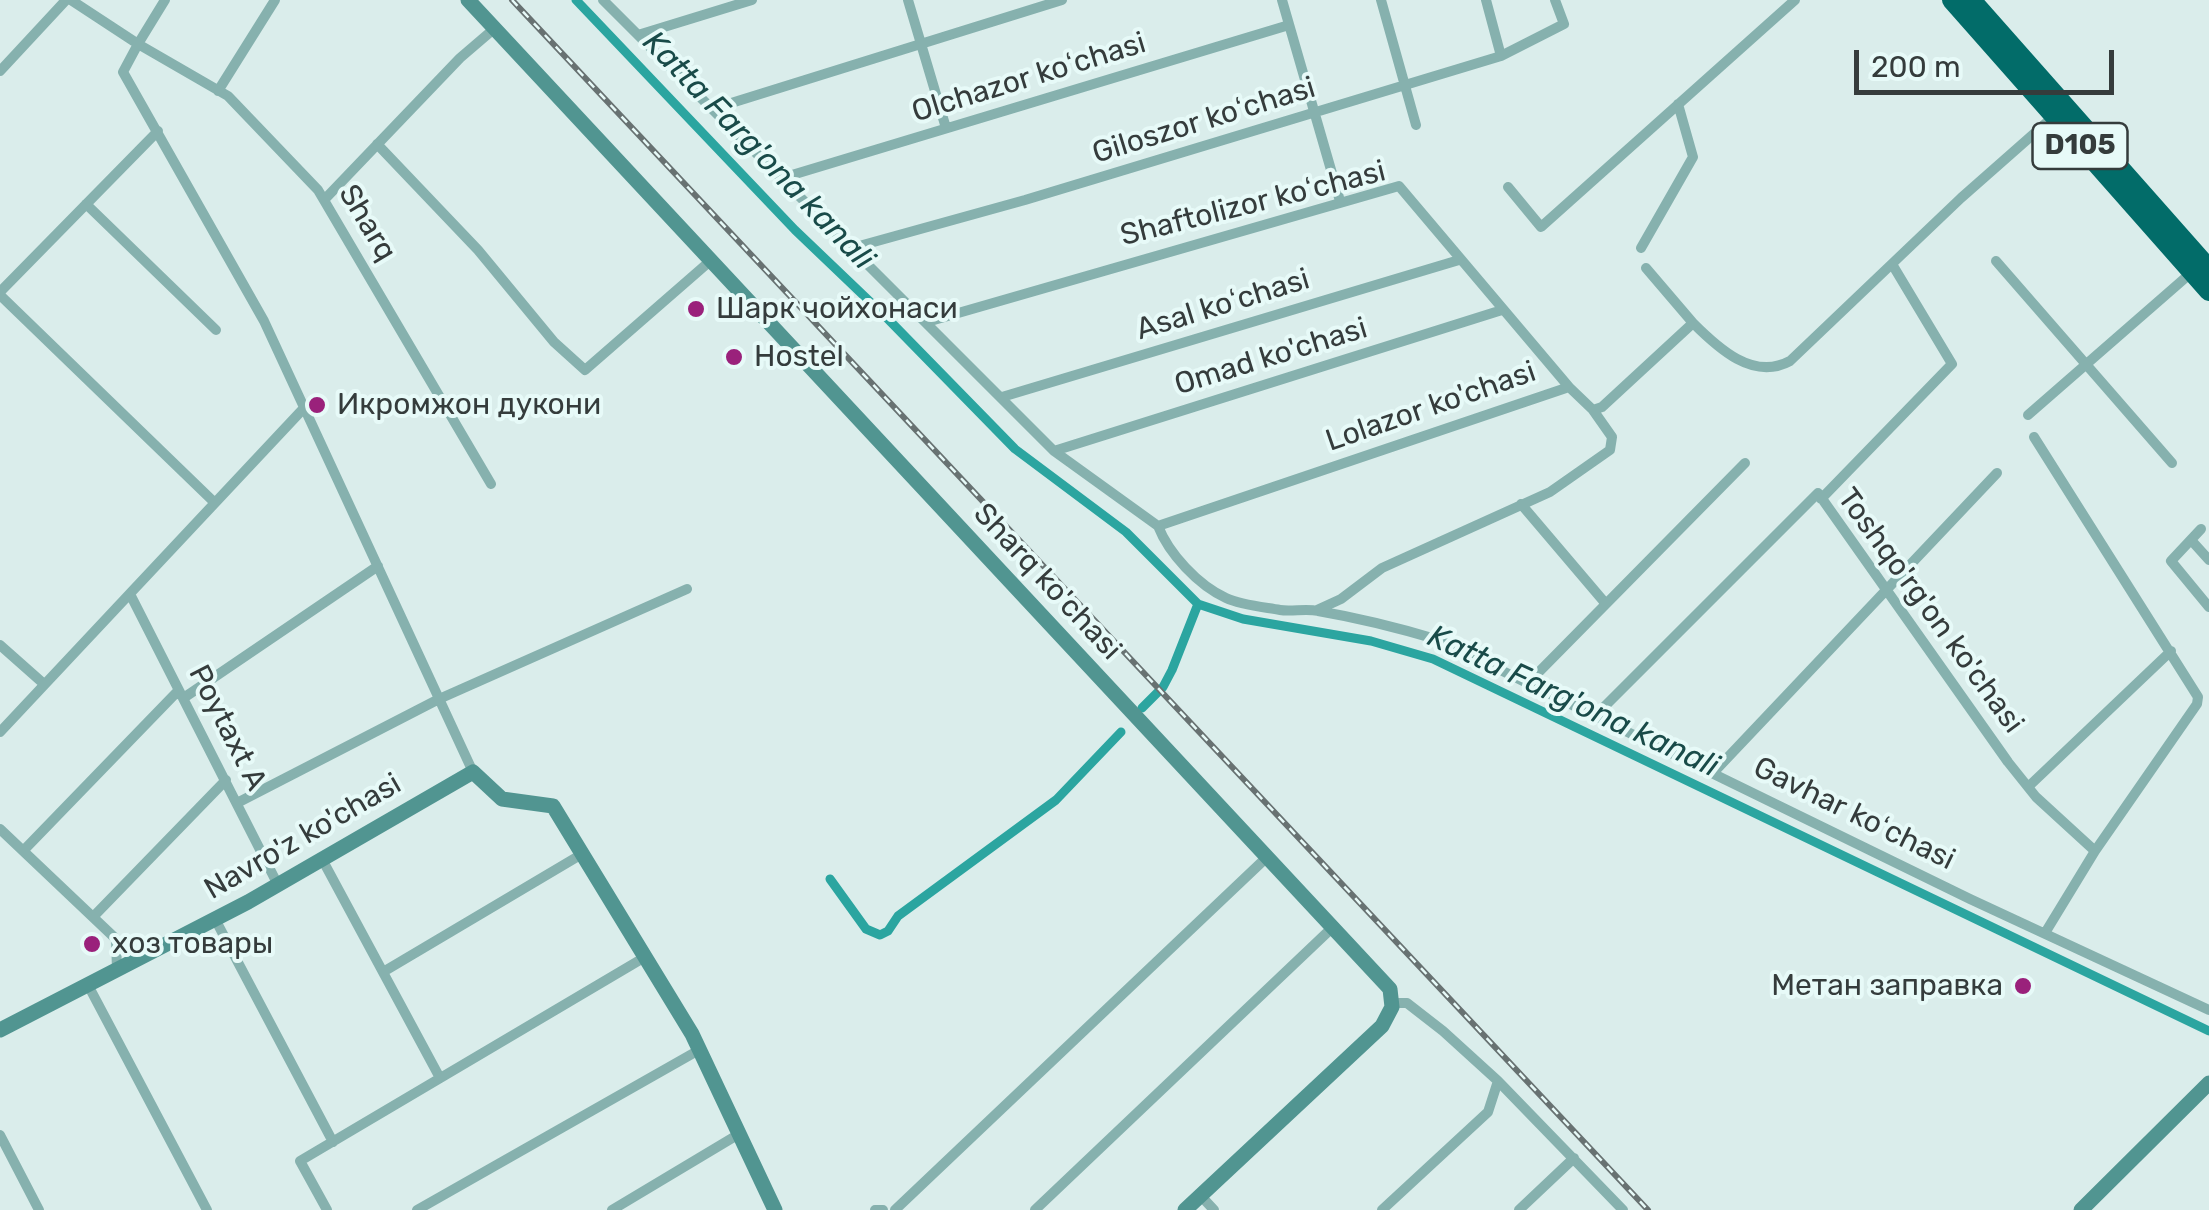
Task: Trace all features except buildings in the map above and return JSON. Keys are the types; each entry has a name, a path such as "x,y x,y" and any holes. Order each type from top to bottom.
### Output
{"highway":[{"name":"D105","path":"1952,0 2054,116 2200,270"},
{"name":"D105","path":"1971,0 2200,270 2209,291"}],"main road":[{"name":"Sharq ko'chasi","path":"468,0 1266,858 1334,926 1384,981 1393,1002"},
{"path":"472,772 502,799 553,806 699,1050 775,1210"},
{"name":"Navro'z ko'chasi","path":"0,1030 216,919 472,772"},
{"path":"1185,1210 1382,1026 1393,1002"},
{"path":"2081,1210 2209,1083"}],"street":[{"name":"Sharq","path":"68,0 228,96 324,200 491,484"},
{"path":"0,71 68,0"},
{"path":"166,0 123,72 264,321 472,772"},
{"path":"218,90 275,0"},
{"name":"Gavhar koʻchasi","path":"602,0 1054,451 1158,526 1164,543 1194,576 1226,598 1283,610 1317,610 1380,622 1439,640 2209,1010"},
{"path":"638,35 752,0"},
{"path":"908,0 946,128"},
{"path":"712,109 1062,0"},
{"path":"1282,0 1340,201"},
{"path":"1381,0 1416,125"},
{"path":"1486,0 1501,56"},
{"name":"Giloszor koʻchasi","path":"852,248 1317,114 1501,56 1564,24 1556,0"},
{"path":"1508,187 1541,227 1795,0"},
{"name":"Olchazor koʻchasi","path":"782,178 1290,25"},
{"path":"324,200 460,58 495,28"},
{"path":"1641,248 1693,157 1678,104"},
{"path":"1646,268 1712,342 1739,361 1759,367 1780,367 1960,198 2054,116"},
{"path":"158,130 0,294 215,503"},
{"path":"376,144 478,250 554,342 585,370 709,262"},
{"name":"Shaftolizor koʻchasi","path":"926,322 1399,186 1569,387"},
{"path":"86,204 216,330"},
{"name":"Asal koʻchasi","path":"1002,397 1459,260"},
{"path":"1996,261 2172,463"},
{"path":"1822,498 1952,364 1892,264"},
{"path":"2028,415 2200,270"},
{"name":"Omad ko'chasi","path":"1054,451 1502,310"},
{"path":"1317,610 1382,568 1550,492 1610,450 1612,437 1593,410 1602,407 1693,322"},
{"name":"Lolazor ko'chasi","path":"1158,526 1569,387 1593,410"},
{"path":"0,732 304,408"},
{"path":"2034,437 2196,690 2197,704 2095,851 2045,933"},
{"path":"1529,682 1745,464"},
{"path":"1713,773 1997,473"},
{"name":"Toshqo'rg'on ko'chasi","path":"1595,716 1818,493 2028,788 2095,851"},
{"path":"1521,504 1606,604"},
{"path":"2201,528 2171,561 2209,607"},
{"path":"2191,540 2209,560"},
{"path":"23,851 176,693 185,698 378,566"},
{"path":"237,803 439,699 687,589"},
{"name":"Poytaxt A","path":"130,594 278,885"},
{"path":"0,645 44,684"},
{"path":"2028,788 2170,651"},
{"path":"93,917 226,780"},
{"path":"0,829 116,939 117,970"},
{"path":"383,972 582,854"},
{"path":"899,1209 1266,858"},
{"path":"322,859 440,1078"},
{"path":"216,919 333,1142"},
{"path":"1035,1210 1334,926"},
{"path":"327,1210 300,1162 645,957"},
{"path":"88,985 207,1210"},
{"path":"1393,1002 1407,1003 1498,1081 1623,1210"},
{"path":"418,1210 699,1050"},
{"path":"1382,1210 1488,1112 1498,1081"},
{"path":"612,1210 739,1134"},
{"path":"0,1135 39,1210"},
{"path":"1519,1210 1574,1158"},
{"path":"1200,1196 1214,1210"},
{"path":"875,1210 883,1210"}],"waterway":[{"name":"Katta Farg'ona kanali","path":"576,0 795,230 1015,449 1126,532 1198,604 1243,619 1371,641 1433,659 2209,1031"},
{"path":"1142,708 1163,687 1198,604"},
{"path":"830,879 866,929 880,935 888,931 898,916 1056,800 1121,732"}],"railway":[{"path":"512,0 1648,1210"}],"place":[{"name":"Шарк чойхонаси","path":"696,309"},
{"name":"Hostel","path":"734,357"},
{"name":"Икромжон дукони","path":"317,405"},
{"name":"хоз товары","path":"92,944"},
{"name":"Метан заправка","path":"2023,986"}]}
